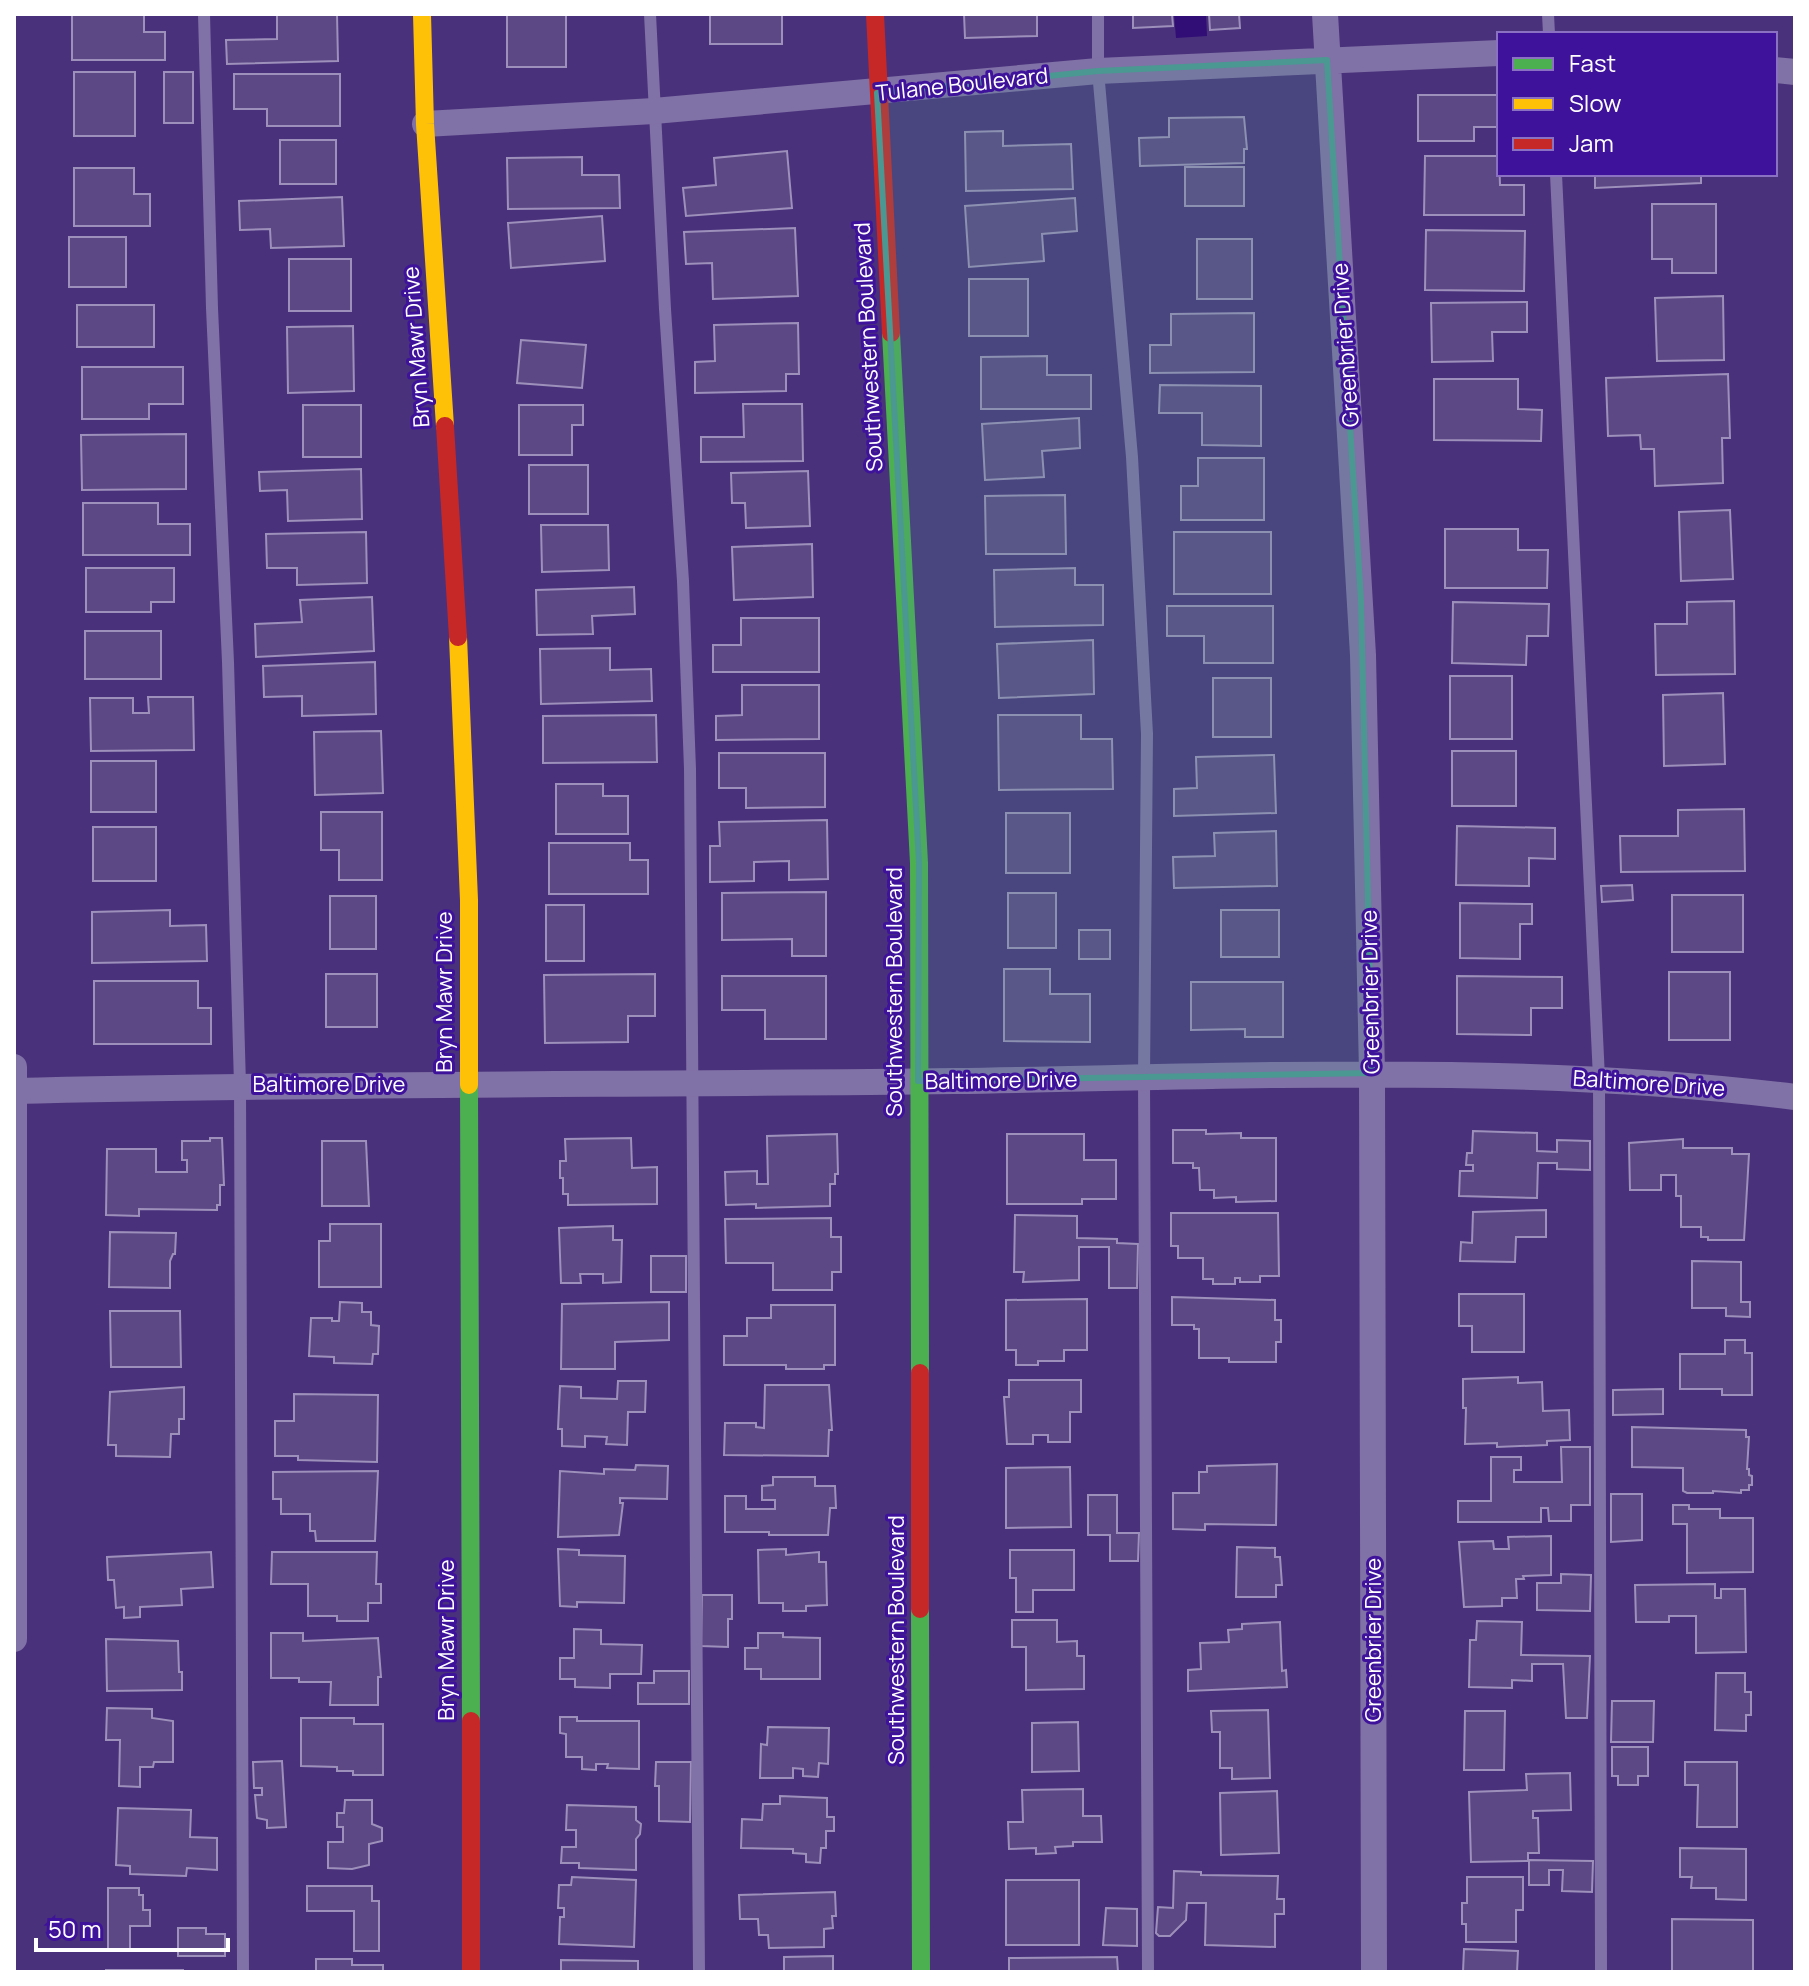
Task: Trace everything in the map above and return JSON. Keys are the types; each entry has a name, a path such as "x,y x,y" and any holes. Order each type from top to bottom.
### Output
{"street":[{"name":"Bryn Mawr Drive","path":"422,14 425,124 460,660 469,900 471,1972"},
{"name":"Southwestern Boulevard","path":"875,14 918,847 921,1972"},
{"name":"Greenbrier Drive","path":"1325,14 1361,600 1372,1073 1374,1972"},
{"name":"Tulane Boulevard","path":"425,124 654,111 1098,71 1497,53"},
{"path":"14,1067 14,1639"},
{"name":"Baltimore Drive","path":"14,1091 240,1085 918,1081 1372,1073 1599,1078 1795,1097"}],"lane":[{"path":"204,14 240,1085 243,1972"},
{"path":"650,14 683,581 690,769 699,1972"},
{"path":"1098,14 1098,71 1120,307 1145,660 1147,734 1144,1078 1148,1972"},
{"path":"1556,176 1599,1078 1601,1972"}],"highlighted area":[{"path":"1327,60 1361,600 1372,1073 918,1081 919,863 877,93 1098,71"}],"shaded area":[{"path":"1174,14 1206,14 1207,36 1176,38"}],"building":[{"path":"72,14 144,14 144,32 165,32 165,60 72,60"},
{"path":"277,14 337,14 338,61 227,64 226,40 277,39"},
{"path":"507,14 566,14 566,67 507,67"},
{"path":"710,14 782,14 782,44 710,44"},
{"path":"964,14 1037,14 1037,36 965,38"},
{"path":"1133,14 1172,14 1173,26 1133,28"},
{"path":"1209,14 1239,14 1240,28 1210,30"},
{"path":"74,72 135,72 135,136 74,136"},
{"path":"164,72 193,72 193,123 164,123"},
{"path":"234,74 340,74 340,126 267,126 267,109 234,109"},
{"path":"1418,95 1497,95 1497,127 1474,127 1474,141 1418,141"},
{"path":"1244,117 1247,149 1244,149 1244,163 1140,166 1139,138 1169,137 1169,118"},
{"path":"1003,131 1003,146 1071,144 1073,189 966,191 965,132"},
{"path":"280,140 336,140 336,184 280,184"},
{"path":"787,151 792,208 686,216 683,188 716,185 714,158"},
{"path":"1425,156 1497,156 1500,185 1524,185 1524,215 1424,215"},
{"path":"582,157 582,175 619,175 620,208 508,209 507,158"},
{"path":"1185,167 1244,167 1244,206 1185,206"},
{"path":"74,168 134,168 134,194 150,194 150,226 74,226"},
{"path":"1595,176 1701,176 1701,183 1595,188"},
{"path":"342,197 344,246 271,248 270,229 240,230 239,201"},
{"path":"1075,198 1077,231 1042,234 1044,261 969,267 965,206"},
{"path":"1652,204 1716,204 1716,273 1672,273 1672,259 1652,259"},
{"path":"602,216 605,261 511,268 508,223"},
{"path":"795,228 798,296 713,299 712,263 686,264 684,232"},
{"path":"1426,230 1525,231 1524,291 1425,290"},
{"path":"69,237 126,237 126,287 69,287"},
{"path":"1197,239 1252,239 1252,299 1197,299"},
{"path":"289,259 351,259 351,311 289,311"},
{"path":"969,279 1028,279 1028,336 969,336"},
{"path":"1723,296 1724,360 1657,361 1655,298"},
{"path":"1527,302 1527,332 1492,332 1493,361 1432,362 1431,303"},
{"path":"77,305 154,305 154,347 77,347"},
{"path":"1254,313 1254,372 1150,373 1150,345 1171,345 1171,314"},
{"path":"798,323 799,374 786,374 786,391 695,393 695,362 715,361 714,325"},
{"path":"353,326 354,391 288,393 287,327"},
{"path":"521,340 586,345 582,388 517,383"},
{"path":"1047,356 1047,375 1091,375 1091,409 981,409 981,357"},
{"path":"82,367 183,367 183,404 149,404 149,419 82,419"},
{"path":"1728,374 1730,438 1722,438 1723,483 1655,486 1654,449 1641,449 1640,435 1608,436 1606,378"},
{"path":"1434,379 1518,379 1518,409 1542,410 1541,441 1434,440"},
{"path":"1160,385 1261,386 1261,446 1202,445 1202,413 1159,413"},
{"path":"743,404 802,404 803,461 701,462 701,437 744,437"},
{"path":"303,405 361,405 361,457 303,457"},
{"path":"519,405 583,405 583,425 572,425 572,455 519,455"},
{"path":"1079,418 1080,448 1042,451 1044,477 985,480 982,424"},
{"path":"186,434 186,489 82,490 81,435"},
{"path":"1198,458 1264,458 1264,520 1181,520 1181,486 1198,486"},
{"path":"529,465 588,465 588,514 529,514"},
{"path":"361,469 362,519 288,521 287,490 260,491 259,472"},
{"path":"808,471 810,526 746,528 745,503 732,503 731,473"},
{"path":"1065,495 1066,554 986,554 985,496"},
{"path":"83,503 158,503 158,524 190,524 190,555 83,555"},
{"path":"1730,510 1733,579 1681,581 1679,512"},
{"path":"541,525 608,525 609,570 542,572"},
{"path":"1445,529 1518,529 1518,550 1548,550 1547,588 1445,588"},
{"path":"366,532 367,583 297,585 297,568 267,568 266,534"},
{"path":"1174,532 1271,532 1271,594 1174,594"},
{"path":"812,544 813,597 734,600 732,547"},
{"path":"86,568 174,568 174,602 151,602 151,612 86,612"},
{"path":"1075,568 1075,585 1103,585 1103,625 995,627 994,570"},
{"path":"634,587 635,614 592,616 593,634 537,635 536,590"},
{"path":"372,597 374,651 256,657 255,624 302,622 300,600"},
{"path":"1734,601 1735,674 1656,675 1655,624 1687,624 1687,602"},
{"path":"1453,602 1549,604 1548,636 1527,636 1526,665 1452,663"},
{"path":"1167,606 1273,606 1273,663 1204,663 1204,636 1167,636"},
{"path":"741,618 819,618 819,672 713,672 713,645 741,645"},
{"path":"85,631 161,631 161,679 85,679"},
{"path":"1093,640 1094,694 999,698 997,644"},
{"path":"610,648 610,670 651,669 652,701 541,704 540,649"},
{"path":"375,662 376,714 302,716 302,696 264,697 263,666"},
{"path":"1450,676 1512,676 1512,739 1450,739"},
{"path":"1213,678 1271,678 1271,737 1213,737"},
{"path":"742,685 819,685 819,739 716,740 716,716 742,715"},
{"path":"1723,693 1725,764 1664,766 1663,695"},
{"path":"148,697 193,697 194,750 91,751 90,698 133,698 133,713 149,713"},
{"path":"656,715 657,762 543,763 543,716"},
{"path":"998,715 1081,715 1081,739 1112,739 1113,789 999,790"},
{"path":"381,731 383,793 315,795 314,732"},
{"path":"1452,751 1516,751 1516,806 1452,806"},
{"path":"719,753 825,753 825,807 746,808 746,788 719,788"},
{"path":"1274,755 1276,813 1174,816 1174,789 1197,788 1196,757"},
{"path":"91,761 156,761 156,812 91,812"},
{"path":"556,784 603,784 603,796 628,796 628,834 556,834"},
{"path":"1744,809 1745,871 1621,872 1620,836 1678,836 1678,810"},
{"path":"321,812 382,812 382,880 339,880 339,850 321,850"},
{"path":"1006,813 1070,813 1070,873 1006,873"},
{"path":"827,820 828,879 789,880 789,861 754,862 754,881 710,882 710,846 720,846 719,822"},
{"path":"1457,826 1555,828 1555,859 1529,858 1529,886 1456,885"},
{"path":"93,827 156,827 156,881 93,881"},
{"path":"1276,831 1277,886 1174,888 1173,857 1215,856 1214,833"},
{"path":"549,843 630,843 630,860 648,860 648,894 549,894"},
{"path":"1632,885 1633,900 1602,902 1601,886"},
{"path":"826,892 826,956 792,956 792,939 722,940 722,893"},
{"path":"1008,893 1056,893 1056,948 1008,948"},
{"path":"1672,895 1743,895 1743,952 1672,952"},
{"path":"330,896 376,896 376,949 330,949"},
{"path":"1460,903 1532,904 1532,924 1520,924 1520,959 1460,958"},
{"path":"546,905 584,905 584,961 546,961"},
{"path":"170,910 170,926 206,925 207,961 92,963 92,912"},
{"path":"1221,910 1279,910 1279,957 1221,957"},
{"path":"1079,930 1110,930 1110,959 1079,959"},
{"path":"1004,969 1050,969 1050,994 1090,994 1090,1042 1004,1041"},
{"path":"1669,972 1730,972 1730,1040 1669,1040"},
{"path":"326,974 377,974 377,1027 326,1027"},
{"path":"655,974 655,1016 628,1016 628,1042 545,1043 544,975"},
{"path":"722,976 826,976 826,1039 765,1039 765,1010 722,1010"},
{"path":"1457,976 1562,977 1562,1008 1531,1008 1531,1035 1457,1034"},
{"path":"94,981 198,981 198,1008 211,1008 211,1044 94,1044"},
{"path":"1191,982 1283,982 1283,1037 1245,1037 1245,1029 1191,1030"},
{"path":"1173,1130 1206,1130 1206,1134 1241,1133 1241,1138 1276,1138 1276,1201 1236,1202 1236,1197 1214,1198 1214,1190 1200,1190 1199,1168 1193,1168 1193,1163 1173,1163"},
{"path":"1473,1131 1537,1133 1537,1151 1557,1152 1557,1140 1590,1141 1590,1170 1557,1169 1557,1163 1538,1163 1537,1198 1459,1196 1460,1171 1473,1171 1473,1165 1466,1165 1467,1153 1472,1153"},
{"path":"837,1134 838,1174 835,1174 835,1184 830,1184 830,1206 756,1208 756,1204 726,1205 725,1172 757,1171 757,1184 768,1184 767,1136"},
{"path":"1007,1134 1084,1134 1084,1160 1116,1160 1116,1199 1082,1199 1082,1204 1007,1204"},
{"path":"210,1138 222,1138 224,1185 220,1185 217,1210 139,1209 139,1216 106,1215 107,1149 156,1149 156,1172 187,1172 187,1160 182,1160 182,1141 210,1141"},
{"path":"631,1138 632,1168 657,1167 657,1204 568,1205 568,1194 563,1194 563,1178 560,1178 560,1161 566,1161 565,1139"},
{"path":"1683,1139 1683,1148 1732,1148 1732,1154 1749,1154 1744,1240 1708,1240 1708,1237 1701,1237 1701,1227 1681,1227 1681,1196 1676,1196 1676,1175 1661,1175 1661,1190 1630,1190 1629,1143"},
{"path":"322,1141 366,1141 369,1206 322,1206"},
{"path":"1546,1210 1546,1237 1516,1237 1515,1262 1460,1261 1461,1242 1472,1243 1473,1212"},
{"path":"1171,1213 1278,1213 1279,1276 1260,1276 1260,1282 1240,1282 1240,1278 1235,1278 1235,1284 1213,1284 1213,1279 1203,1279 1203,1258 1178,1258 1178,1246 1171,1246"},
{"path":"1015,1215 1077,1216 1077,1238 1117,1239 1117,1243 1138,1244 1137,1288 1109,1288 1109,1247 1079,1247 1079,1280 1023,1282 1024,1272 1014,1272"},
{"path":"831,1218 831,1237 841,1237 841,1272 832,1272 832,1290 773,1290 773,1263 726,1263 725,1219"},
{"path":"330,1224 381,1224 381,1287 319,1287 319,1241 330,1241"},
{"path":"613,1226 613,1240 622,1240 621,1282 603,1283 603,1274 580,1274 581,1283 561,1283 559,1228"},
{"path":"110,1232 176,1233 175,1254 170,1261 170,1288 109,1287"},
{"path":"651,1256 686,1256 686,1292 651,1292"},
{"path":"1692,1261 1741,1262 1741,1302 1750,1302 1750,1317 1726,1316 1726,1308 1692,1308"},
{"path":"1459,1294 1524,1294 1524,1352 1472,1352 1472,1326 1459,1326"},
{"path":"1172,1297 1275,1300 1275,1320 1281,1320 1281,1342 1276,1342 1276,1362 1229,1362 1229,1358 1199,1358 1199,1329 1194,1329 1194,1325 1172,1325"},
{"path":"1087,1299 1087,1350 1064,1350 1064,1361 1016,1365 1016,1350 1006,1350 1006,1300"},
{"path":"340,1302 362,1303 362,1312 371,1312 371,1325 379,1326 378,1354 373,1354 372,1364 334,1363 334,1357 309,1356 311,1318 339,1321"},
{"path":"669,1302 669,1340 615,1342 615,1369 561,1369 562,1304"},
{"path":"771,1305 835,1305 835,1365 824,1365 824,1369 786,1369 786,1365 724,1365 724,1336 747,1336 747,1318 771,1318"},
{"path":"110,1311 180,1311 181,1367 111,1367"},
{"path":"1725,1340 1745,1340 1745,1353 1752,1353 1752,1395 1722,1395 1722,1389 1680,1389 1680,1354 1725,1354"},
{"path":"1518,1377 1518,1383 1542,1382 1543,1411 1569,1410 1570,1440 1547,1441 1547,1445 1497,1447 1497,1443 1465,1444 1463,1379"},
{"path":"1009,1380 1081,1380 1081,1412 1070,1412 1070,1442 1048,1442 1048,1435 1033,1435 1033,1444 1007,1444 1004,1397 1009,1397"},
{"path":"618,1381 646,1381 645,1412 628,1412 627,1445 606,1444 607,1437 585,1436 585,1447 562,1446 562,1429 558,1429 560,1386 581,1387 581,1398 617,1399"},
{"path":"765,1385 829,1385 832,1430 829,1430 828,1456 724,1455 725,1423 756,1423 756,1427 764,1428"},
{"path":"184,1387 184,1419 179,1419 179,1434 171,1434 170,1457 116,1456 116,1445 108,1445 110,1392"},
{"path":"1663,1389 1663,1414 1613,1415 1613,1390"},
{"path":"294,1394 378,1395 377,1462 298,1460 298,1456 275,1456 275,1421 294,1421"},
{"path":"1632,1427 1746,1430 1746,1437 1749,1437 1747,1469 1752,1476 1752,1485 1749,1485 1749,1490 1741,1490 1741,1493 1687,1493 1683,1491 1683,1468 1632,1467"},
{"path":"1561,1447 1590,1447 1590,1505 1571,1505 1571,1521 1549,1521 1548,1508 1541,1508 1541,1522 1458,1522 1458,1501 1491,1501 1491,1457 1521,1457 1521,1470 1514,1470 1514,1482 1562,1482"},
{"path":"1277,1464 1276,1525 1205,1524 1205,1530 1173,1529 1173,1493 1199,1493 1199,1472 1207,1472 1207,1466"},
{"path":"636,1465 668,1466 667,1499 620,1498 620,1503 623,1503 619,1535 558,1537 560,1471 604,1474 604,1469 635,1470"},
{"path":"1070,1467 1071,1527 1006,1528 1006,1468"},
{"path":"378,1471 375,1541 316,1541 315,1531 310,1531 310,1514 281,1514 281,1499 273,1499 273,1472"},
{"path":"773,1477 815,1477 815,1486 835,1486 836,1508 830,1508 828,1535 725,1532 725,1496 746,1496 746,1509 775,1509 775,1500 762,1500 762,1486 773,1485"},
{"path":"1611,1494 1642,1494 1642,1540 1611,1542"},
{"path":"1088,1495 1117,1495 1117,1533 1139,1533 1138,1561 1110,1561 1110,1535 1088,1535"},
{"path":"1673,1505 1689,1505 1689,1509 1720,1509 1720,1518 1753,1518 1753,1572 1687,1573 1687,1524 1673,1524"},
{"path":"1551,1536 1551,1575 1516,1579 1517,1598 1502,1598 1502,1606 1464,1607 1459,1542 1493,1541 1494,1549 1509,1549 1508,1537"},
{"path":"1237,1547 1275,1548 1275,1557 1280,1557 1282,1585 1276,1585 1276,1597 1236,1597"},
{"path":"558,1549 579,1550 579,1555 625,1556 624,1603 577,1602 577,1607 560,1606"},
{"path":"786,1549 786,1555 819,1552 819,1562 826,1562 827,1605 806,1606 806,1611 783,1611 783,1603 759,1603 758,1550"},
{"path":"1010,1550 1074,1550 1074,1590 1033,1590 1033,1612 1016,1612 1016,1578 1010,1578"},
{"path":"211,1552 213,1587 181,1589 182,1605 140,1607 140,1617 124,1618 124,1607 116,1608 114,1580 108,1580 107,1557"},
{"path":"272,1552 377,1552 376,1584 381,1584 381,1603 368,1603 368,1621 337,1621 337,1616 308,1616 308,1584 271,1584"},
{"path":"1561,1574 1591,1575 1590,1611 1537,1610 1537,1583 1561,1583"},
{"path":"1715,1584 1715,1598 1721,1598 1721,1589 1745,1589 1746,1652 1696,1653 1696,1616 1669,1616 1669,1622 1636,1622 1635,1585"},
{"path":"702,1595 732,1595 728,1647 701,1646"},
{"path":"1012,1620 1057,1620 1057,1642 1077,1641 1077,1656 1084,1656 1084,1689 1026,1690 1026,1647 1012,1647"},
{"path":"1477,1621 1522,1622 1521,1655 1590,1656 1587,1718 1566,1718 1563,1664 1532,1664 1532,1681 1512,1680 1512,1688 1469,1687 1470,1640 1476,1640"},
{"path":"1280,1622 1282,1671 1286,1670 1287,1687 1188,1691 1188,1670 1201,1669 1200,1643 1229,1642 1228,1630 1242,1629 1242,1624"},
{"path":"574,1629 601,1630 601,1644 642,1645 641,1674 610,1674 610,1688 575,1687 575,1679 560,1679 560,1658 574,1658"},
{"path":"271,1633 303,1633 303,1641 378,1638 381,1677 378,1677 378,1705 330,1705 331,1682 271,1678"},
{"path":"758,1633 820,1638 820,1679 761,1679 761,1669 745,1669 745,1648 758,1648"},
{"path":"106,1639 178,1641 182,1690 107,1691"},
{"path":"654,1671 689,1671 689,1704 638,1704 638,1683 654,1683"},
{"path":"1716,1673 1745,1673 1745,1692 1751,1692 1751,1715 1746,1715 1746,1731 1715,1730"},
{"path":"1612,1701 1654,1701 1653,1742 1611,1742"},
{"path":"107,1708 152,1709 152,1718 173,1721 173,1762 154,1762 153,1767 140,1767 140,1787 119,1786 120,1740 106,1740"},
{"path":"1268,1710 1270,1778 1232,1779 1232,1768 1220,1768 1220,1732 1212,1732 1211,1711"},
{"path":"1465,1711 1505,1711 1504,1770 1464,1770"},
{"path":"560,1717 577,1717 577,1721 639,1721 639,1769 607,1768 608,1764 596,1764 596,1770 582,1769 582,1757 566,1757 566,1734 560,1733"},
{"path":"301,1718 354,1718 354,1724 383,1724 383,1775 353,1775 353,1771 337,1771 337,1767 301,1766"},
{"path":"1078,1722 1079,1771 1032,1772 1032,1723"},
{"path":"768,1727 829,1728 828,1764 819,1763 818,1777 803,1776 803,1769 793,1768 793,1778 760,1778 761,1744 767,1745"},
{"path":"1612,1747 1648,1747 1648,1776 1638,1776 1638,1785 1618,1785 1618,1776 1612,1776"},
{"path":"282,1761 286,1827 267,1828 267,1820 257,1818 255,1795 262,1795 262,1788 254,1788 253,1762"},
{"path":"656,1762 691,1762 690,1822 659,1821"},
{"path":"1685,1762 1737,1762 1737,1827 1697,1827 1698,1785 1685,1785"},
{"path":"1570,1773 1571,1810 1533,1811 1533,1818 1538,1818 1539,1853 1528,1853 1528,1861 1471,1862 1469,1792 1527,1790 1526,1774"},
{"path":"1083,1789 1083,1816 1101,1816 1102,1842 1073,1842 1073,1846 1055,1847 1056,1853 1036,1854 1036,1848 1009,1849 1008,1822 1023,1822 1022,1790"},
{"path":"1277,1791 1279,1853 1221,1855 1220,1793"},
{"path":"780,1796 827,1798 827,1817 834,1817 834,1831 826,1831 826,1848 821,1848 820,1863 806,1862 806,1854 793,1853 793,1849 741,1848 742,1819 762,1820 763,1804 780,1804"},
{"path":"345,1800 372,1800 372,1824 382,1828 382,1841 369,1844 369,1865 352,1869 328,1868 328,1842 343,1842 343,1827 337,1827 337,1813 344,1813"},
{"path":"567,1805 636,1807 636,1820 641,1824 636,1839 636,1870 579,1868 579,1863 561,1863 562,1847 576,1847 576,1830 566,1830"},
{"path":"118,1808 191,1810 190,1837 217,1838 217,1870 187,1868 186,1876 130,1874 130,1866 116,1865"},
{"path":"1680,1848 1746,1849 1746,1900 1716,1899 1716,1888 1691,1888 1692,1877 1680,1877"},
{"path":"1529,1860 1593,1861 1592,1892 1562,1891 1563,1870 1549,1870 1549,1885 1529,1885"},
{"path":"1174,1871 1201,1872 1201,1875 1278,1876 1277,1899 1284,1899 1284,1914 1275,1914 1275,1947 1205,1945 1206,1903 1187,1903 1186,1920 1170,1936 1159,1936 1156,1933 1158,1907 1173,1908"},
{"path":"572,1877 636,1880 634,1947 559,1944 560,1917 564,1917 564,1908 558,1908 559,1885 571,1885"},
{"path":"1467,1877 1523,1877 1523,1910 1516,1910 1516,1942 1466,1942 1462,1903 1467,1903"},
{"path":"1006,1880 1079,1880 1079,1945 1006,1945"},
{"path":"307,1886 372,1886 372,1901 379,1901 379,1951 354,1951 354,1911 307,1911"},
{"path":"108,1888 139,1888 139,1895 143,1895 143,1910 150,1910 150,1926 130,1926 130,1949 108,1949"},
{"path":"835,1892 836,1916 832,1916 833,1928 824,1929 824,1947 769,1948 768,1935 759,1935 758,1919 740,1919 739,1895"},
{"path":"1106,1908 1137,1909 1137,1946 1103,1945"},
{"path":"1672,1919 1753,1920 1753,1972 1672,1972"},
{"path":"178,1928 206,1928 206,1934 225,1934 225,1956 178,1956"},
{"path":"1464,1949 1518,1951 1517,1972 1463,1972"},
{"path":"833,1956 833,1972 784,1972 784,1957"},
{"path":"1117,1957 1118,1972 1009,1972 1009,1958"},
{"path":"316,1959 352,1959 352,1965 383,1965 383,1972 316,1972"},
{"path":"561,1960 638,1961 638,1972 561,1972"},
{"path":"183,1970 183,1972 106,1972"}],"traffic: fast":[{"path":"891,333 919,863 920,1373"},
{"path":"469,1085 471,1721"},
{"path":"920,1609 921,1972"}],"traffic: slow":[{"path":"422,14 425,124 445,426"},
{"path":"458,637 469,900 469,1085"}],"traffic: jam":[{"path":"875,14 891,333"},
{"path":"445,426 458,637"},
{"path":"920,1373 920,1609"},
{"path":"471,1721 471,1972"}]}
